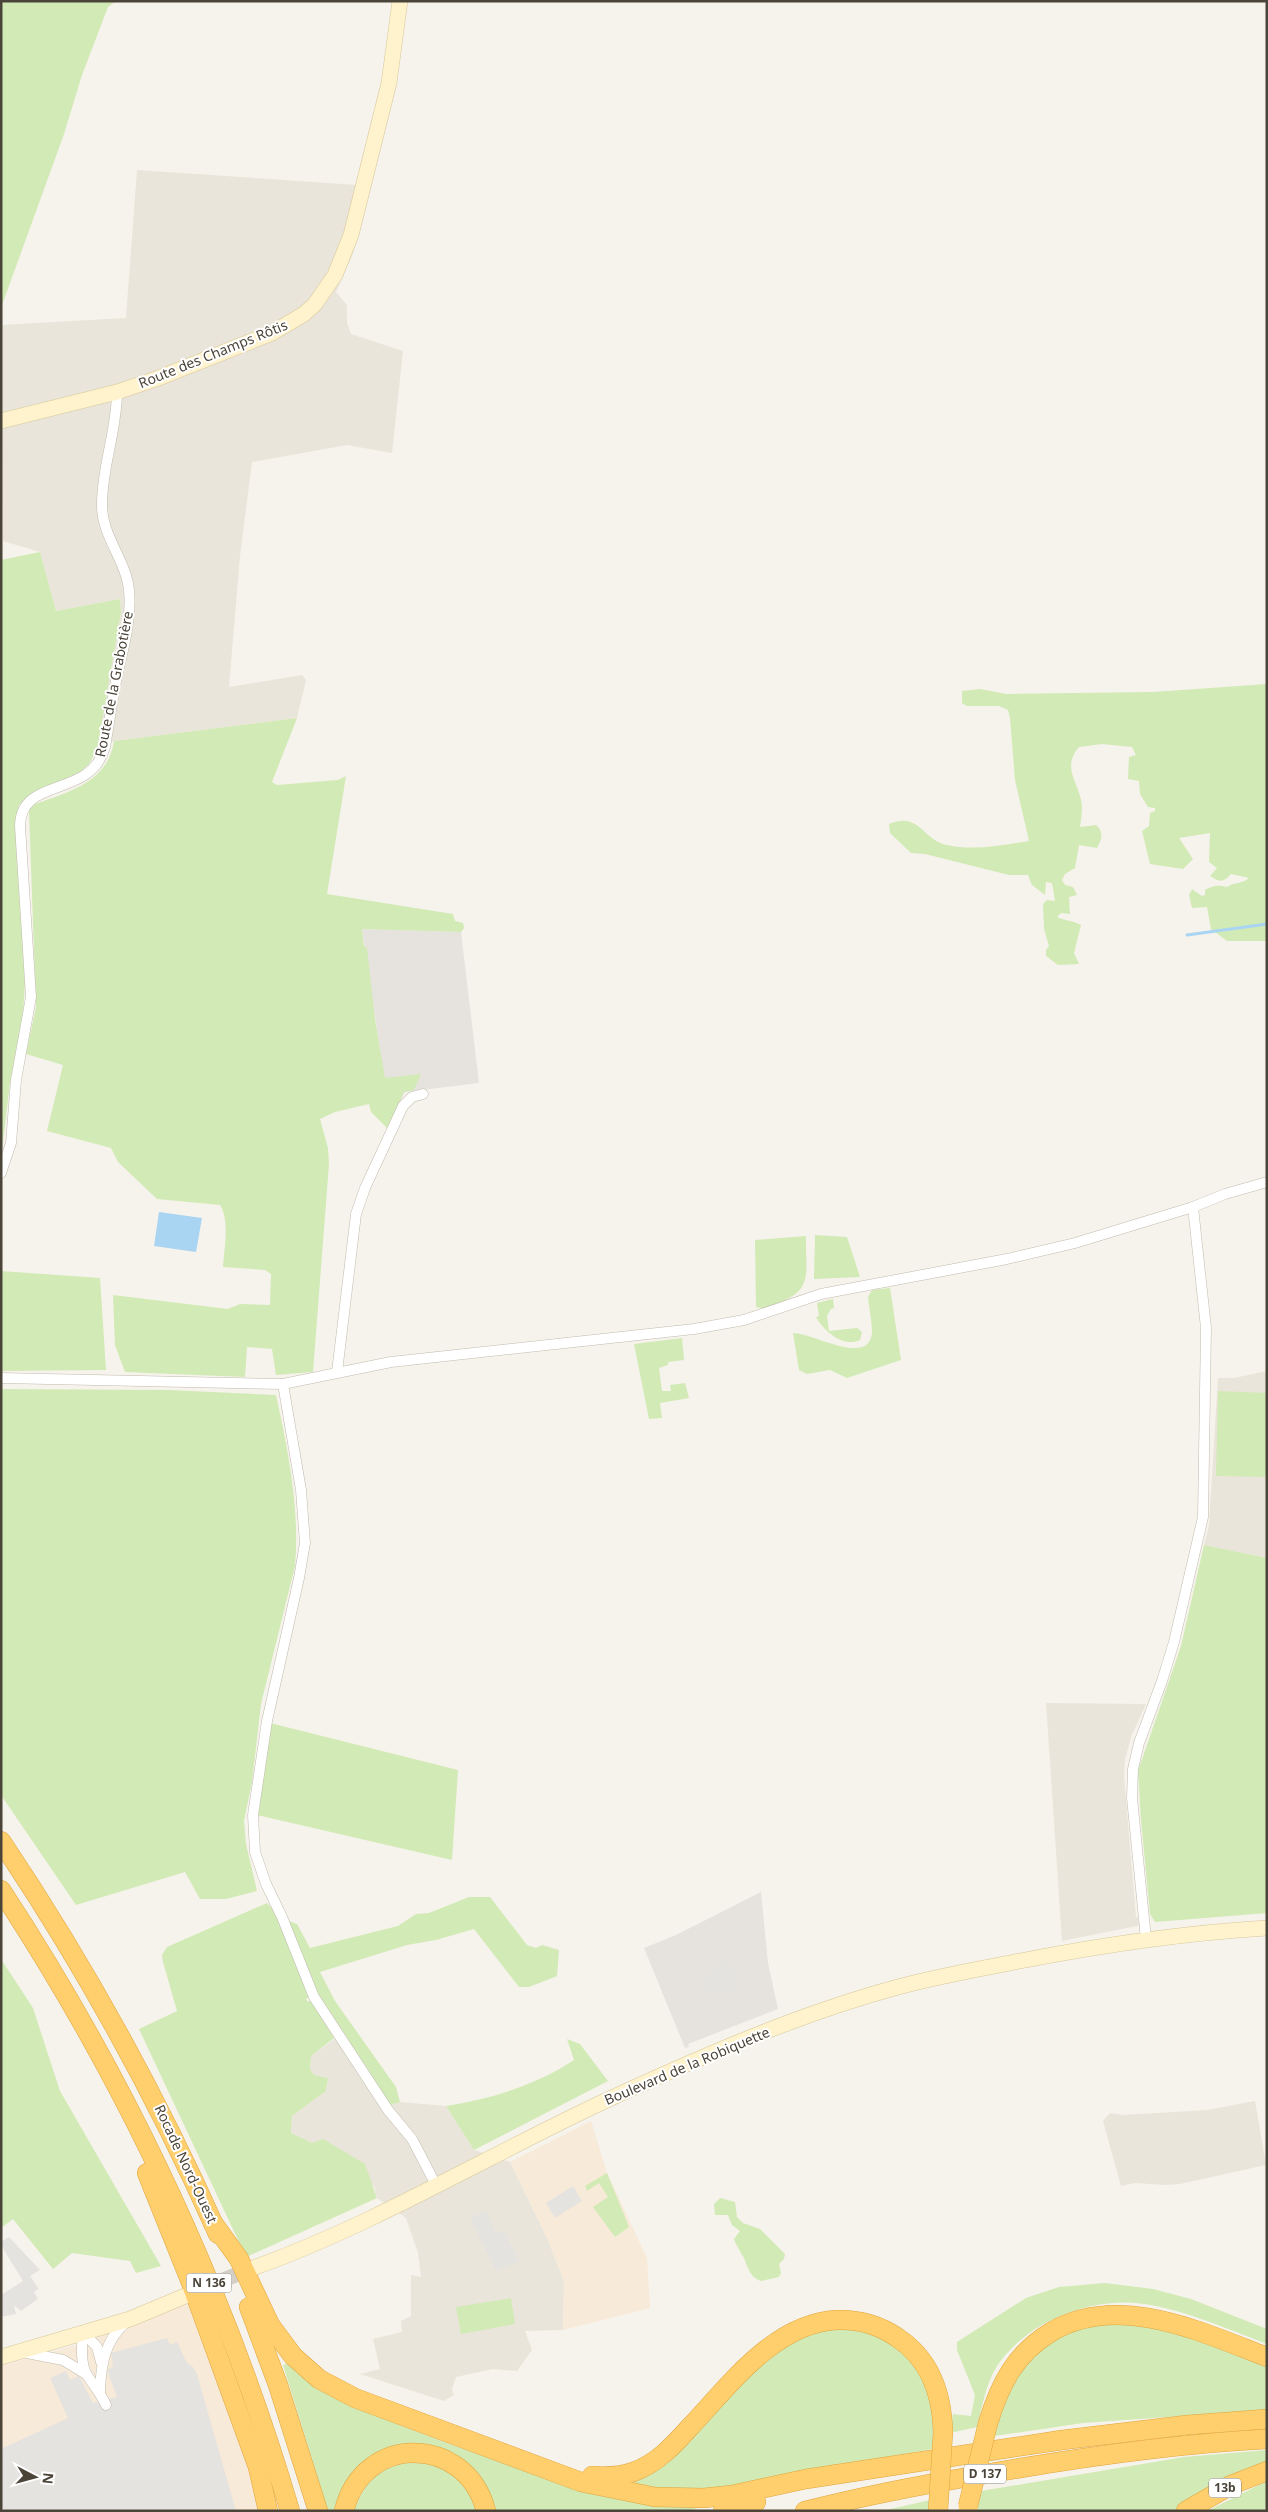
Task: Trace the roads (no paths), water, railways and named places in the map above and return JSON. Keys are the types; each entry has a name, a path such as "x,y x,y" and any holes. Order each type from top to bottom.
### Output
{"highway":[{"name":"Rocade Nord-Ouest","path":"1,1842 113,2023 155,2098 251,2310 318,2511"},
{"name":"Rocade Nord-Ouest","path":"1,1890 44,1958 106,2065 163,2178 206,2275 262,2422 290,2511"},
{"path":"106,2065 124,2120 170,2229 210,2334 258,2467 268,2511"},
{"path":"213,2223 239,2258 270,2325 293,2356 319,2379 355,2398 581,2482 655,2497 679,2499 732,2495 806,2479 928,2462"},
{"path":"967,2508 988,2424 1002,2382 1020,2358 1035,2343 1057,2329 1088,2318 1111,2315 1153,2319 1195,2331 1267,2357"},
{"path":"546,2468 604,2477 623,2475 639,2469 665,2453 772,2346 800,2328 834,2320 870,2324 893,2334 912,2348 925,2364 935,2385 941,2406 943,2432 938,2511"},
{"name":"D 137","path":"723,2511 808,2488 928,2462 1114,2433 1267,2419"},
{"name":"D 137","path":"805,2511 878,2493 1036,2464 1168,2447 1267,2439"},
{"path":"849,2511 907,2496 1168,2447"},
{"path":"344,2511 352,2491 365,2473 385,2458 405,2452 442,2457 463,2469 478,2489 486,2511"},
{"name":"13b","path":"1186,2511 1231,2485 1267,2470"}],"main road":[{"name":"Route des Champs Rôtis","path":"1,421 117,392 272,333 304,314 327,291 344,257 368,171 389,83 400,1"},
{"name":"Boulevard de la Robiquette","path":"253,2268 311,2245 618,2095 790,2022 897,1987 930,1979 1146,1939 1267,1928"},
{"path":"1,2357 130,2319 185,2296"}],"street":[{"name":"Route de la Grabotière","path":"1,1173 11,1143 16,1080 31,997 20,826 22,812 24,805 35,796 85,776 99,764 105,747 128,624 129,591 127,579 107,533 102,504 104,476 117,409 117,392"},
{"path":"337,1372 356,1214 365,1188 403,1106 412,1097 423,1094"},
{"path":"1,1378 283,1384 391,1362 728,1324 820,1294 1007,1259 1075,1244 1267,1182"},
{"path":"1146,1939 1132,1798 1133,1769 1139,1743 1170,1655 1203,1517 1206,1328 1193,1207"},
{"path":"283,1384 301,1490 305,1543 300,1578 264,1738 253,1815 255,1852 266,1884 291,1939 302,1972 314,1997 388,2110 412,2139 436,2185"},
{"path":"101,2364 111,2339 130,2319"},
{"path":"83,2332 97,2347 101,2364 100,2391"},
{"path":"83,2332 82,2354 86,2374"},
{"path":"18,2353 51,2356 72,2364 86,2374 100,2391 106,2405"}],"water":[{"path":"159,1212 202,1218 196,1252 154,1246"}],"waterway":[{"path":"1187,935 1267,924"}],"tunnel":[{"path":"201,2289 253,2268"}]}
